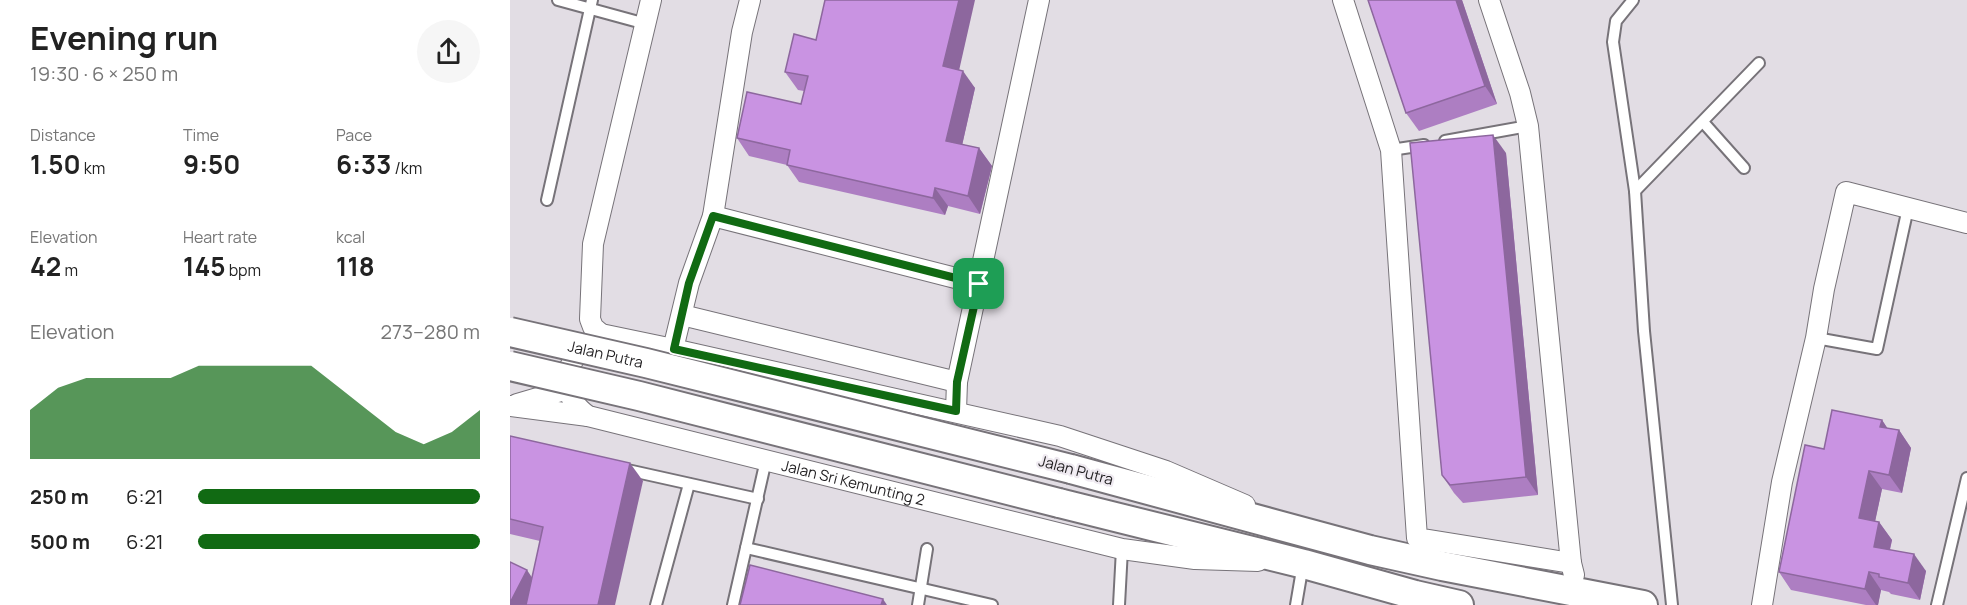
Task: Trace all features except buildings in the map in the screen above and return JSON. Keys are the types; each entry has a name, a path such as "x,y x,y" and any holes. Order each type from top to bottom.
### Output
{"main road":[{"name":"Jalan Putra","path":"510,332 646,363 1071,469 1303,531 1417,549 1578,592 1643,605"},
{"path":"510,366 639,396 1300,563 1414,600 1459,605"}],"street":[{"path":"651,0 593,244 590,319 593,327 601,334 956,411 1059,436 1167,471 1303,531"},
{"path":"674,349 689,283 713,216 742,32 750,0"},
{"path":"956,411 957,382 1039,0"},
{"path":"1343,0 1391,150 1417,549 1570,563"},
{"path":"1489,0 1520,93 1527,126 1570,563 1578,592"},
{"path":"1762,605 1782,482 1816,338 1824,289 1846,192 1967,223"},
{"path":"713,216 979,284"},
{"path":"682,315 957,382"},
{"path":"588,416 575,405 568,389 569,367 583,346 601,334"},
{"path":"511,406 568,389"},
{"name":"Jalan Sri Kemunting 2","path":"511,406 588,416 1122,549 1195,559 1300,563"}],"lane":[{"path":"558,0 591,5 646,24"},
{"path":"1633,0 1616,21 1613,42 1635,191 1644,331 1672,605"},
{"path":"547,200 591,5"},
{"path":"1635,191 1759,63"},
{"path":"1703,122 1744,168"},
{"path":"1391,150 1527,126"},
{"path":"1816,338 1877,349 1908,208"},
{"path":"733,605 766,460"},
{"path":"610,466 758,499"},
{"path":"1937,605 1967,478"},
{"path":"656,605 689,484"},
{"path":"746,548 992,605"},
{"path":"918,605 927,549"},
{"path":"1119,605 1122,549"},
{"path":"1296,605 1300,563"}],"route":[{"path":"713,216 842,247 979,284 957,382 956,411 674,349 689,283 713,216"}]}
